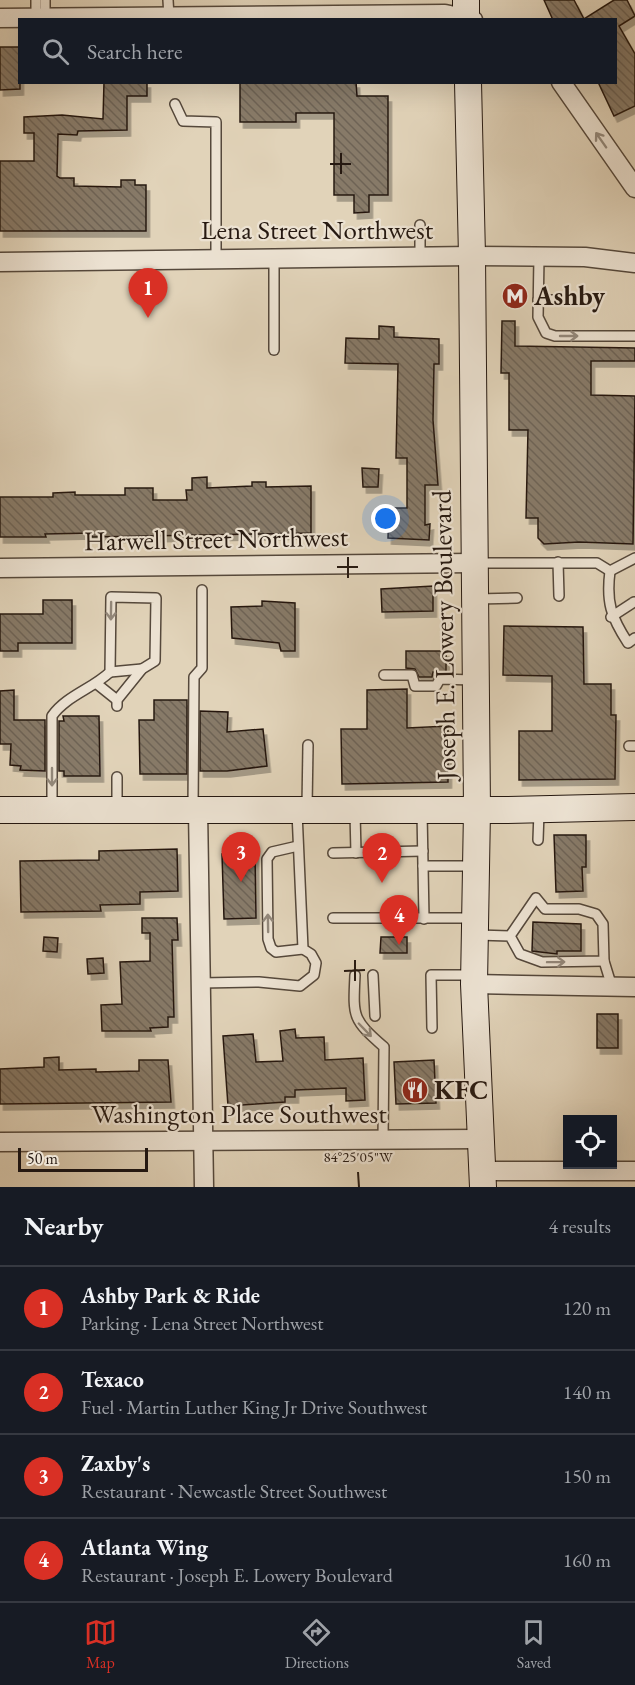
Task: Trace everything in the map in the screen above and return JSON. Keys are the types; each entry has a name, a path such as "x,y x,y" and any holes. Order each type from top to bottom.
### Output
{"main road":[{"name":"Joseph E. Lowery Boulevard","path":"468,84 472,256 477,810 474,980 482,1179"},
{"path":"0,810 477,810 635,807"}],"street":[{"path":"0,18 40,9 169,8 205,18 386,9 424,17 468,14"},
{"path":"562,84 635,188"},
{"name":"Lena Street Northwest","path":"0,262 472,256 585,257 635,263"},
{"name":"Harwell Street Northwest","path":"0,568 473,563"},
{"path":"196,809 204,1187"},
{"path":"474,980 635,987"},
{"name":"Washington Place Southwest","path":"0,1142 479,1139"},
{"path":"482,1179 635,1171"}],"lane":[{"path":"175,104 183,121 216,122 216,258"},
{"path":"420,225 420,256"},
{"path":"539,257 540,326 546,333 555,336 635,336"},
{"path":"274,258 274,351"},
{"path":"538,300 579,300"},
{"path":"635,558 610,571 608,588 611,617 628,643 635,638"},
{"path":"558,562 559,596"},
{"name":"Harwell Street Northwest","path":"473,563 597,563 610,571"},
{"path":"196,809 194,677 202,668 202,590"},
{"path":"97,684 117,703 142,669 155,661 156,598 111,597 110,672"},
{"path":"474,599 517,598"},
{"path":"611,617 634,602"},
{"path":"52,809 52,716 59,706 97,684 110,672 142,669"},
{"path":"384,675 412,675 415,686 436,686 441,679 475,680"},
{"path":"303,949 298,846 308,745"},
{"path":"117,777 117,809"},
{"path":"355,809 356,853"},
{"path":"538,840 539,809"},
{"path":"422,810 424,919"},
{"path":"201,983 259,982 300,986 314,975 316,963 311,954 303,949 286,953 276,952 271,948 268,939 267,859 272,852 298,846"},
{"path":"333,853 423,851"},
{"path":"423,866 476,866"},
{"path":"510,936 536,898 545,909 579,909 596,914 603,924 604,961 612,987"},
{"path":"333,918 424,919 475,926 510,936 520,954 542,962 604,961"},
{"path":"355,975 354,1010 360,1026 384,1047 383,1139"},
{"path":"373,975 375,1016"},
{"path":"432,1028 431,975 474,980"}],"building":[{"path":"544,0 574,0 583,18 552,18"},
{"path":"614,0 627,0 635,16 619,26 635,54 635,106 614,116 599,84 617,84 617,18 586,18"},
{"path":"0,47 18,47 20,89 0,90"},
{"path":"104,84 147,84 147,96 127,96 127,130 78,131 77,135 58,134 57,176 74,178 74,186 121,187 121,180 135,180 135,185 146,185 146,231 0,231 0,161 34,161 34,133 24,133 24,117 62,115 103,119"},
{"path":"240,84 356,84 357,96 388,96 388,195 369,195 369,212 354,213 354,195 334,195 334,113 296,113 296,122 240,122"},
{"path":"502,321 515,321 515,346 635,348 635,361 591,361 591,395 635,396 633,544 579,542 544,544 538,538 538,518 526,518 528,430 509,430 509,373 501,373"},
{"path":"379,326 394,327 394,337 439,339 439,364 434,364 433,420 438,485 425,485 425,525 430,524 429,540 388,538 389,508 407,508 407,458 396,458 398,364 345,363 346,338 379,339"},
{"path":"362,468 379,469 378,487 363,487"},
{"path":"207,477 207,488 252,486 252,482 266,482 266,487 311,486 311,533 92,537 92,533 45,534 46,537 0,537 0,497 53,497 53,493 75,492 75,495 125,495 125,488 153,488 153,500 187,500 186,490 192,490 192,478"},
{"path":"433,586 433,611 382,612 381,589"},
{"path":"43,600 72,600 72,643 18,643 18,651 0,651 0,614 43,614"},
{"path":"262,601 295,603 295,651 281,651 279,643 232,638 231,607 262,606"},
{"path":"504,626 583,627 584,684 611,684 611,715 616,715 615,779 519,780 519,731 552,731 552,676 503,675"},
{"path":"406,651 446,651 446,672 433,672 432,677 419,677 415,669 406,668"},
{"path":"407,689 407,728 448,726 448,782 342,784 341,729 367,729 367,690"},
{"path":"14,690 14,720 45,720 45,771 20,770 21,766 10,765 11,744 0,744 0,691"},
{"path":"154,700 187,700 187,774 140,774 139,720 154,720"},
{"path":"200,711 228,712 227,732 263,729 267,766 227,771 200,771"},
{"path":"63,716 99,716 100,776 64,776 64,771 59,771 59,721 64,721"},
{"path":"554,835 586,835 586,867 582,867 583,891 556,892"},
{"path":"177,849 178,891 140,892 140,904 100,905 101,911 21,912 20,861 99,860 99,851"},
{"path":"255,853 256,918 224,919 222,854"},
{"path":"142,918 177,918 178,940 172,940 174,1017 168,1017 168,1027 150,1028 151,1031 102,1031 101,1005 122,1004 120,962 150,961 150,933 142,933"},
{"path":"533,922 581,924 581,951 557,951 557,954 532,951"},
{"path":"44,937 58,938 57,952 43,951"},
{"path":"381,937 407,937 407,953 380,953"},
{"path":"103,958 104,973 88,974 87,959"},
{"path":"597,1014 618,1014 618,1048 597,1048"},
{"path":"295,1029 296,1038 324,1037 325,1060 363,1058 365,1100 346,1101 346,1088 295,1090 295,1097 285,1097 285,1102 228,1106 223,1036 253,1034 256,1062 283,1061 280,1031"},
{"path":"59,1057 59,1070 96,1069 96,1072 139,1071 139,1060 168,1060 171,1102 0,1104 0,1069 44,1067 44,1058"},
{"name":"KFC","path":"434,1060 436,1103 396,1104 394,1062"}],"place":[{"name":"Ashby","path":"515,296"},
{"name":"Ashby Park & Ride","path":"148,318"},
{"name":"Zaxby's","path":"241,882"},
{"name":"Texaco","path":"382,883"},
{"name":"Atlanta Wing","path":"399,945"},
{"name":"KFC","path":"415,1090"}]}
